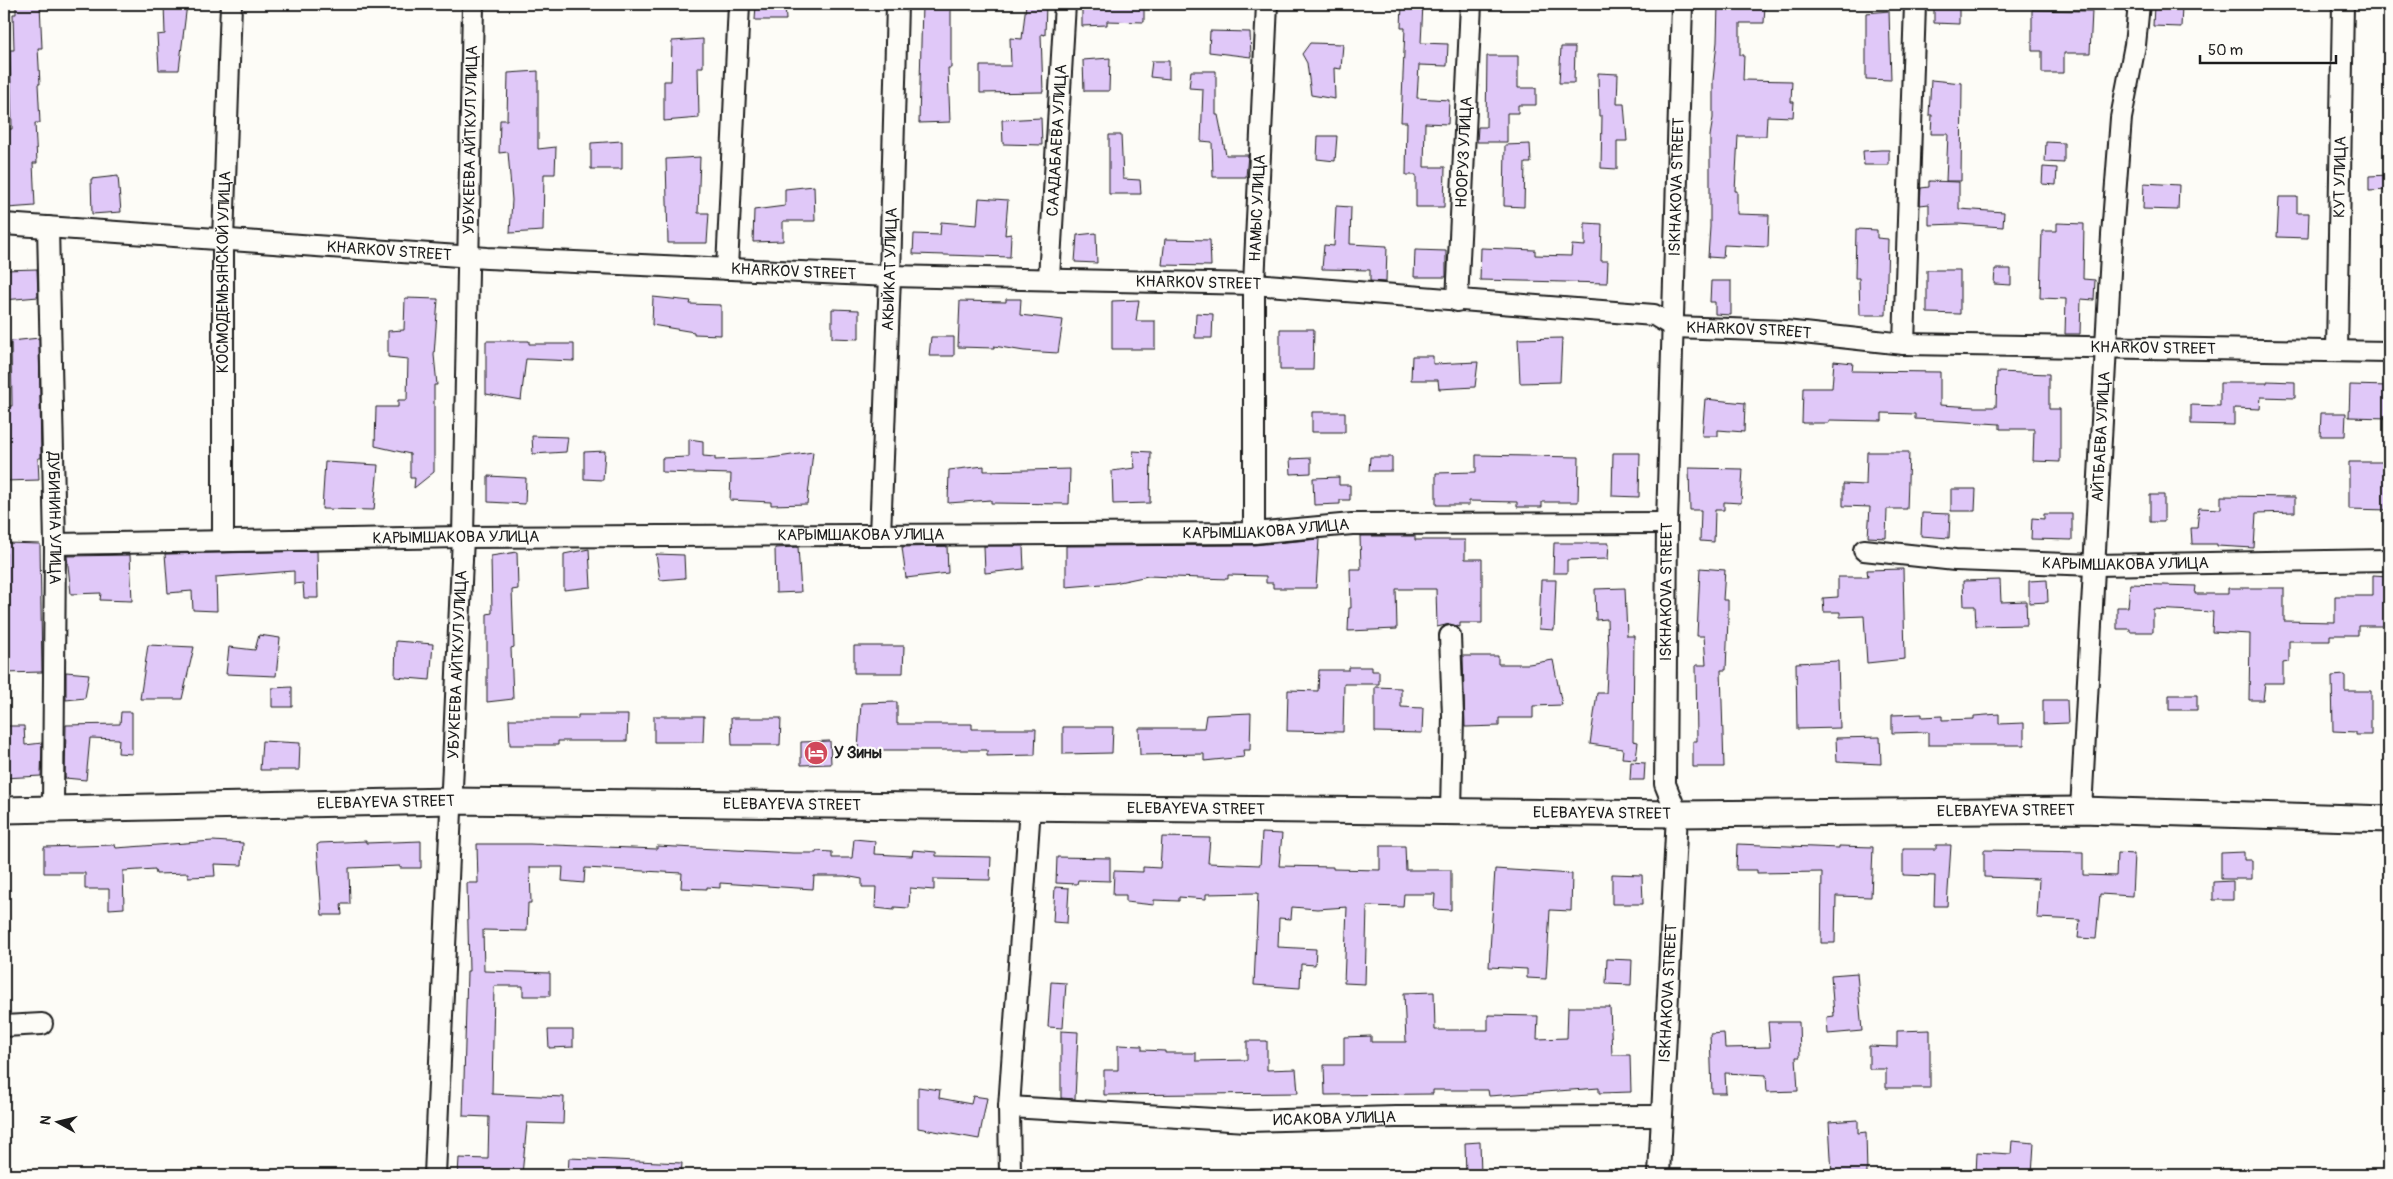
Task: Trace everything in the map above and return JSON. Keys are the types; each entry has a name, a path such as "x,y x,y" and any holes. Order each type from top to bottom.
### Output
{"street":[{"name":"КОСМОДЕМЬЯНСКОЙ УЛИЦА","path":"223,541 223,240 231,4"},
{"name":"УБУКЕЕВА АЙТКУЛ УЛИЦА","path":"435,1175 463,537 473,4"},
{"path":"727,269 738,4"},
{"name":"АКЫЙКАТ УЛИЦА","path":"880,535 890,276 897,4"},
{"name":"СААДАБАЕВА УЛИЦА","path":"1049,278 1065,4"},
{"name":"НАМЫС УЛИЦА","path":"1254,533 1254,284 1268,4"},
{"name":"НООРУЗ УЛИЦА","path":"1457,302 1471,4"},
{"name":"ISKHAKOVA STREET","path":"1659,1175 1677,814 1665,784 1667,523 1682,4"},
{"path":"1904,344 1915,4"},
{"name":"АЙТБАЕВА УЛИЦА","path":"2080,810 2095,565 2104,347 2121,118 2135,45 2139,4"},
{"name":"КУТ УЛИЦА","path":"2337,351 2342,4"},
{"name":"KHARKOV STREET","path":"4,224 468,257 890,276 1254,284 1457,302 1654,315 1674,326 1785,331 1904,344 2389,352"},
{"name":"ДУБИНИНА УЛИЦА","path":"48,227 55,544 53,809"},
{"name":"КАРЫМШАКОВА УЛИЦА","path":"55,544 463,537 1254,533 1352,524 1667,523"},
{"name":"КАРЫМШАКОВА УЛИЦА","path":"1864,550 1955,560 2095,565 2389,560"},
{"path":"1450,636 1453,716 1451,811"},
{"name":"ELEBAYEVA STREET","path":"4,810 452,801 1677,814 2080,810 2389,819"},
{"path":"1010,1175 1009,1108 1030,807"},
{"path":"4,1026 42,1024"},
{"name":"ИСАКОВА УЛИЦА","path":"1009,1108 1247,1121 1396,1117 1661,1116"}],"building":[{"path":"16,4 40,4 42,48 38,48 40,84 38,84 40,123 35,123 37,163 33,163 35,206 7,208 6,172 9,172 7,129 12,129 10,50 14,50 13,14 16,14"},
{"path":"164,4 187,4 179,70 159,70 157,35 165,34"},
{"path":"756,4 785,4 786,20 755,20"},
{"path":"922,4 951,4 951,68 948,68 950,122 919,123"},
{"path":"1026,4 1046,4 1045,35 1041,34 1043,92 980,93 980,66 1011,66 1010,38 1022,39"},
{"path":"1082,4 1144,4 1144,22 1107,21 1107,25 1082,26"},
{"path":"1402,4 1423,4 1421,43 1448,44 1447,66 1419,65 1417,98 1449,100 1448,124 1425,123 1424,167 1445,167 1444,207 1416,207 1416,175 1406,175 1407,122 1401,122 1405,28 1401,28"},
{"path":"1718,4 1765,4 1764,23 1740,23 1740,55 1744,55 1743,80 1792,81 1791,102 1794,102 1793,117 1767,116 1766,136 1738,136 1735,191 1737,191 1737,214 1769,215 1768,247 1724,245 1723,258 1708,257 1710,227 1710,136 1713,118 1713,80"},
{"path":"1934,4 1959,4 1959,24 1934,23"},
{"path":"2154,5 2182,6 2181,27 2153,26"},
{"path":"2032,10 2092,11 2090,53 2064,53 2064,73 2042,73 2042,51 2032,51"},
{"path":"1889,11 1891,80 1866,79 1866,13"},
{"path":"1210,31 1250,32 1251,57 1209,52"},
{"path":"703,39 703,67 698,67 699,118 664,121 664,81 671,81 672,41"},
{"path":"1310,43 1343,44 1341,69 1334,68 1335,99 1311,95 1307,63 1302,54"},
{"path":"1561,47 1575,47 1574,83 1559,83"},
{"path":"1487,56 1518,56 1518,88 1536,88 1536,105 1518,105 1518,113 1507,113 1507,142 1477,142 1478,127 1486,127"},
{"path":"1110,58 1109,91 1084,91 1083,60"},
{"path":"1152,61 1169,61 1169,79 1150,77"},
{"path":"538,71 538,149 556,147 555,174 544,174 543,231 510,233 512,200 508,152 499,153 500,120 507,120 508,73"},
{"path":"1191,71 1216,71 1216,115 1218,115 1226,155 1248,155 1246,177 1213,177 1212,142 1201,141 1203,89 1189,88"},
{"path":"1598,73 1618,74 1617,104 1624,104 1627,141 1617,141 1617,169 1601,168 1602,116 1599,116"},
{"path":"1931,80 1962,83 1961,181 1946,181 1948,134 1931,134 1932,115 1929,115"},
{"path":"1041,118 1042,145 1003,144 1002,120"},
{"path":"1109,135 1121,135 1123,179 1140,180 1141,194 1109,194"},
{"path":"1318,136 1337,136 1335,161 1317,159"},
{"path":"622,141 622,169 591,169 591,143"},
{"path":"2046,142 2064,143 2064,163 2045,162"},
{"path":"1530,144 1531,163 1525,163 1524,207 1504,206 1505,145"},
{"path":"1889,150 1889,165 1864,165 1863,151"},
{"path":"700,157 698,213 709,213 707,243 668,243 666,159"},
{"path":"2043,167 2057,168 2056,185 2042,184"},
{"path":"2389,175 2389,190 2369,191 2369,176"},
{"path":"118,176 121,212 92,214 91,179"},
{"path":"1929,181 1959,182 1959,209 2004,212 2003,227 1958,224 1929,225 1929,204 1920,205 1921,188 1929,187"},
{"path":"2144,183 2179,185 2178,210 2143,209"},
{"path":"814,186 815,221 783,221 783,241 753,242 754,210 785,206 785,189"},
{"path":"2279,197 2297,197 2297,213 2309,213 2308,238 2277,237"},
{"path":"979,198 1008,200 1005,235 1011,234 1010,257 913,254 914,234 940,235 941,222 977,225"},
{"path":"1336,206 1351,207 1350,244 1387,246 1386,282 1370,281 1370,270 1322,269 1324,245 1334,246"},
{"path":"1585,223 1602,224 1601,261 1608,261 1607,283 1480,280 1481,248 1535,250 1535,255 1571,256 1572,245 1585,246"},
{"path":"2057,223 2084,224 2083,279 2095,280 2094,300 2081,299 2080,334 2065,334 2066,299 2040,298 2042,231 2057,231"},
{"path":"1856,229 1877,230 1877,238 1888,239 1886,315 1860,315 1859,278 1855,278"},
{"path":"1096,233 1097,263 1075,262 1077,235"},
{"path":"1165,239 1210,240 1211,266 1162,265"},
{"path":"1415,250 1446,251 1446,277 1414,277"},
{"path":"37,269 38,297 4,300 4,270"},
{"path":"1995,269 2011,269 2011,285 1994,284"},
{"path":"1927,270 1960,270 1960,314 1927,313"},
{"path":"1711,281 1731,281 1731,315 1715,314 1715,302 1710,302"},
{"path":"653,297 691,301 690,304 721,305 721,335 694,334 694,332 652,325"},
{"path":"405,298 438,299 434,355 437,385 434,385 434,472 414,488 415,478 410,478 410,454 375,446 376,407 398,407 398,400 407,400 408,359 388,357 388,331 404,330"},
{"path":"1006,299 1021,299 1020,315 1063,320 1058,353 1024,351 994,346 994,348 958,347 960,301 1006,302"},
{"path":"1139,300 1136,321 1155,321 1155,349 1112,349 1112,301"},
{"path":"832,309 859,310 859,339 832,338"},
{"path":"1196,313 1213,314 1212,338 1195,338"},
{"path":"1280,329 1314,329 1313,370 1280,370"},
{"path":"931,337 954,337 954,356 929,356"},
{"path":"39,338 41,458 38,458 39,480 4,481 4,406 12,406 11,341"},
{"path":"1562,338 1560,382 1520,383 1518,339"},
{"path":"486,341 529,341 529,344 574,344 574,361 526,359 521,400 486,394"},
{"path":"1412,356 1433,356 1433,364 1478,362 1475,387 1439,389 1438,380 1411,380"},
{"path":"1834,361 1853,363 1852,371 1940,372 1940,405 1996,407 1997,372 2049,374 2049,409 2060,409 2060,462 2033,461 2034,429 2000,429 2000,424 1915,419 1915,414 1882,413 1882,421 1829,420 1829,423 1802,423 1803,388 1832,388"},
{"path":"2267,381 2295,382 2295,398 2261,397 2260,409 2234,408 2234,425 2191,424 2191,405 2220,406 2220,383 2267,383"},
{"path":"2350,385 2389,386 2388,418 2349,417"},
{"path":"1705,399 1745,403 1744,432 1718,430 1718,436 1702,436"},
{"path":"1312,412 1345,412 1345,432 1312,432"},
{"path":"2321,413 2346,413 2345,436 2320,436"},
{"path":"532,436 568,437 566,452 533,454"},
{"path":"689,439 703,441 703,456 715,457 715,460 771,458 813,452 807,504 771,505 771,502 730,500 731,474 662,472 662,458 689,457"},
{"path":"605,451 603,480 584,479 584,452"},
{"path":"1133,451 1151,452 1150,503 1113,504 1112,471 1135,468"},
{"path":"1867,452 1909,452 1907,509 1887,509 1886,538 1868,537 1870,507 1843,506 1843,484 1866,485"},
{"path":"1613,453 1640,453 1639,497 1612,496"},
{"path":"1476,455 1579,457 1578,502 1542,502 1542,507 1517,507 1517,502 1469,501 1469,505 1436,505 1436,473 1476,472"},
{"path":"1370,457 1392,457 1392,471 1369,471"},
{"path":"1311,458 1311,473 1291,474 1290,459"},
{"path":"325,462 378,465 374,510 322,509"},
{"path":"2349,462 2389,462 2389,510 2349,509"},
{"path":"984,466 984,471 1070,469 1069,504 991,503 991,500 948,503 949,470"},
{"path":"1689,468 1743,469 1741,503 1724,502 1724,510 1715,510 1714,542 1700,541 1701,510 1690,510"},
{"path":"488,476 526,478 525,504 488,502"},
{"path":"1339,477 1339,485 1350,485 1350,500 1340,500 1340,504 1314,505 1313,478"},
{"path":"1951,489 1976,489 1975,511 1951,511"},
{"path":"2150,495 2164,495 2164,522 2150,522"},
{"path":"2221,496 2295,497 2295,512 2256,513 2254,548 2217,546 2217,544 2192,544 2191,528 2197,528 2199,508 2221,509"},
{"path":"1922,513 1950,514 1949,538 1921,536"},
{"path":"2044,514 2072,514 2072,540 2031,539 2032,518 2044,519"},
{"path":"1360,536 1415,536 1415,540 1465,540 1465,559 1482,559 1482,623 1460,623 1460,627 1450,624 1437,627 1436,589 1396,589 1397,629 1348,631 1349,608 1351,608 1350,569 1361,569"},
{"path":"1319,539 1316,588 1273,588 1273,583 1266,583 1266,576 1228,575 1228,579 1148,576 1114,583 1066,587 1066,546 1254,545"},
{"path":"6,543 40,544 42,672 5,673"},
{"path":"1554,543 1609,543 1608,559 1567,560 1567,573 1553,573"},
{"path":"947,546 948,573 906,578 902,547"},
{"path":"984,546 1023,546 1024,569 985,573"},
{"path":"798,547 801,592 776,593 775,548"},
{"path":"589,549 591,587 564,590 564,554"},
{"path":"317,551 318,598 304,598 303,583 294,584 294,571 216,577 217,611 193,610 192,591 168,593 165,554"},
{"path":"517,552 518,589 512,590 514,647 511,648 513,699 487,702 487,614 492,613 491,556"},
{"path":"656,554 684,555 685,578 660,580"},
{"path":"130,555 132,601 100,600 101,593 71,594 67,556"},
{"path":"1700,568 1725,570 1723,600 1728,600 1726,670 1721,670 1724,767 1693,767 1693,741 1697,741 1696,665 1706,665 1704,636 1697,636"},
{"path":"1903,569 1905,659 1867,663 1864,616 1840,617 1840,612 1824,612 1823,598 1838,597 1838,577 1868,577 1867,570"},
{"path":"2373,575 2389,576 2389,626 2358,626 2358,635 2330,635 2330,641 2289,641 2289,662 2283,663 2283,683 2265,683 2263,700 2249,700 2250,634 2212,632 2213,612 2153,609 2153,632 2130,632 2130,629 2117,629 2117,607 2128,607 2130,584 2196,586 2195,594 2228,594 2228,588 2284,588 2284,621 2335,622 2335,596 2373,596"},
{"path":"1541,580 1556,580 1554,630 1539,629"},
{"path":"2000,580 2001,602 2026,601 2027,625 1976,626 1975,606 1964,606 1963,581"},
{"path":"2047,580 2048,602 2029,603 2029,581"},
{"path":"1625,588 1627,636 1634,636 1633,741 1638,742 1636,759 1622,758 1623,749 1590,744 1597,693 1606,693 1608,653 1607,619 1596,620 1595,589"},
{"path":"259,635 280,638 276,676 226,674 229,647 255,650"},
{"path":"396,641 433,644 430,680 395,677"},
{"path":"148,645 194,647 182,699 140,699"},
{"path":"854,646 904,646 903,673 854,673"},
{"path":"1463,656 1498,656 1498,664 1529,664 1553,660 1562,705 1533,706 1533,718 1499,718 1499,726 1465,727"},
{"path":"1838,661 1840,728 1797,729 1796,663"},
{"path":"1349,667 1372,667 1372,671 1379,671 1379,684 1344,684 1343,732 1287,731 1288,690 1318,691 1319,670 1349,670"},
{"path":"66,672 89,674 85,698 66,700"},
{"path":"2345,675 2345,691 2371,691 2371,735 2356,735 2356,732 2333,731 2332,676"},
{"path":"292,687 292,707 272,707 272,688"},
{"path":"1375,687 1401,688 1401,707 1423,708 1422,733 1375,732"},
{"path":"2169,695 2197,695 2197,710 2169,710"},
{"path":"2043,700 2067,700 2068,723 2043,724"},
{"path":"897,702 897,724 972,724 972,729 1036,729 1035,755 987,756 987,750 858,750 861,703"},
{"path":"121,712 132,712 132,754 118,753 119,739 90,738 86,780 65,778 66,725 120,724"},
{"path":"1251,713 1250,750 1243,750 1244,757 1204,761 1204,754 1140,755 1139,728 1204,728 1206,715"},
{"path":"1922,714 1922,717 1942,716 1942,720 1974,719 1974,716 1999,714 1999,724 2024,723 2024,745 1928,745 1928,732 1892,733 1892,715"},
{"path":"578,715 628,715 627,741 558,741 558,745 510,745 509,719 578,719"},
{"path":"654,716 704,716 703,742 654,742"},
{"path":"731,718 781,718 780,745 732,745"},
{"path":"4,726 24,726 25,745 42,743 41,776 4,778"},
{"path":"1063,727 1113,727 1112,753 1063,754"},
{"path":"1880,737 1881,764 1837,762 1836,738"},
{"path":"262,741 300,743 299,770 260,770"},
{"name":"У Зины","path":"830,741 831,764 801,765 801,742"},
{"path":"1631,762 1645,763 1644,780 1630,780"},
{"path":"1262,833 1282,834 1279,866 1380,870 1380,846 1405,846 1406,870 1451,870 1451,910 1434,909 1435,894 1404,894 1403,907 1367,906 1365,984 1344,983 1347,907 1317,909 1292,907 1291,919 1279,918 1278,947 1316,949 1315,965 1301,964 1300,988 1254,985 1258,893 1206,894 1206,899 1179,897 1179,901 1154,900 1154,905 1126,902 1126,895 1113,895 1114,871 1143,872 1143,867 1160,868 1162,837 1210,838 1208,863 1260,865"},
{"path":"854,839 875,841 874,854 912,856 913,850 936,852 936,856 991,857 990,880 934,879 934,890 910,888 909,908 894,907 894,910 875,908 876,887 862,887 862,879 845,876 814,876 813,889 720,883 720,888 707,887 707,889 681,888 682,873 585,868 584,883 562,881 563,867 530,867 531,903 528,903 527,931 483,930 484,971 550,973 550,996 523,996 523,986 494,986 492,1094 564,1097 563,1124 527,1123 522,1175 458,1175 459,1158 488,1159 489,1117 463,1116 467,971 469,971 467,883 478,883 477,844 657,849 657,846 793,853 816,853 816,851 832,852 832,858 852,858"},
{"path":"213,841 243,843 242,865 214,864 215,876 188,877 188,873 156,874 155,869 123,871 124,908 109,909 109,889 85,889 85,873 44,873 44,847 115,845 116,848"},
{"path":"366,841 366,843 421,841 421,868 400,868 400,866 349,868 350,904 341,904 342,915 322,915 317,845 320,843"},
{"path":"1737,844 1839,848 1839,846 1873,847 1871,897 1836,896 1835,943 1821,943 1822,872 1757,873 1757,870 1736,870"},
{"path":"1936,845 1951,845 1947,906 1934,906 1935,876 1903,875 1903,849 1936,849"},
{"path":"1984,850 2083,852 2083,875 2116,876 2117,853 2134,854 2132,896 2100,894 2096,939 2078,938 2080,920 2037,918 2039,879 1984,877"},
{"path":"2244,852 2244,860 2252,860 2252,879 2221,879 2221,853"},
{"path":"1057,857 1110,858 1110,881 1078,880 1077,884 1056,883"},
{"path":"1495,869 1572,874 1571,911 1550,910 1546,979 1527,978 1527,969 1489,967"},
{"path":"1612,874 1642,875 1643,904 1612,904"},
{"path":"2233,881 2233,900 2213,900 2213,882"},
{"path":"1055,887 1069,888 1067,923 1053,922"},
{"path":"1607,959 1632,960 1631,985 1606,984"},
{"path":"1857,973 1862,1031 1828,1034 1827,1017 1834,1016 1831,975"},
{"path":"1051,982 1066,983 1063,1028 1048,1027"},
{"path":"1434,992 1435,1030 1488,1030 1488,1015 1538,1016 1537,1039 1567,1038 1568,1007 1610,1007 1612,1055 1630,1055 1631,1092 1599,1093 1599,1088 1489,1096 1488,1090 1433,1090 1433,1094 1325,1095 1324,1065 1344,1065 1344,1037 1371,1036 1371,1042 1406,1042 1404,993"},
{"path":"1768,1022 1799,1022 1800,1057 1796,1057 1798,1091 1767,1092 1766,1075 1725,1073 1726,1093 1712,1093 1710,1034 1724,1033 1725,1048 1770,1047"},
{"path":"548,1030 573,1030 573,1047 549,1048"},
{"path":"1930,1030 1930,1088 1886,1088 1886,1069 1869,1069 1869,1046 1897,1047 1897,1031"},
{"path":"1061,1031 1078,1032 1075,1099 1061,1098"},
{"path":"1247,1041 1267,1041 1267,1070 1296,1069 1298,1093 1104,1095 1104,1070 1118,1070 1118,1045 1142,1046 1142,1050 1165,1051 1165,1053 1196,1053 1196,1061 1247,1060"},
{"path":"918,1087 940,1090 939,1098 971,1104 973,1096 987,1098 979,1139 918,1128"},
{"path":"1858,1120 1858,1133 1866,1132 1867,1175 1832,1175 1829,1122"},
{"path":"2012,1141 2034,1143 2032,1175 1976,1175 1977,1152 2011,1154"},
{"path":"1480,1142 1481,1175 1466,1175 1465,1143"},
{"path":"569,1158 682,1163 681,1175 568,1175"}],"place":[{"name":"У Зины","path":"816,753"}]}
